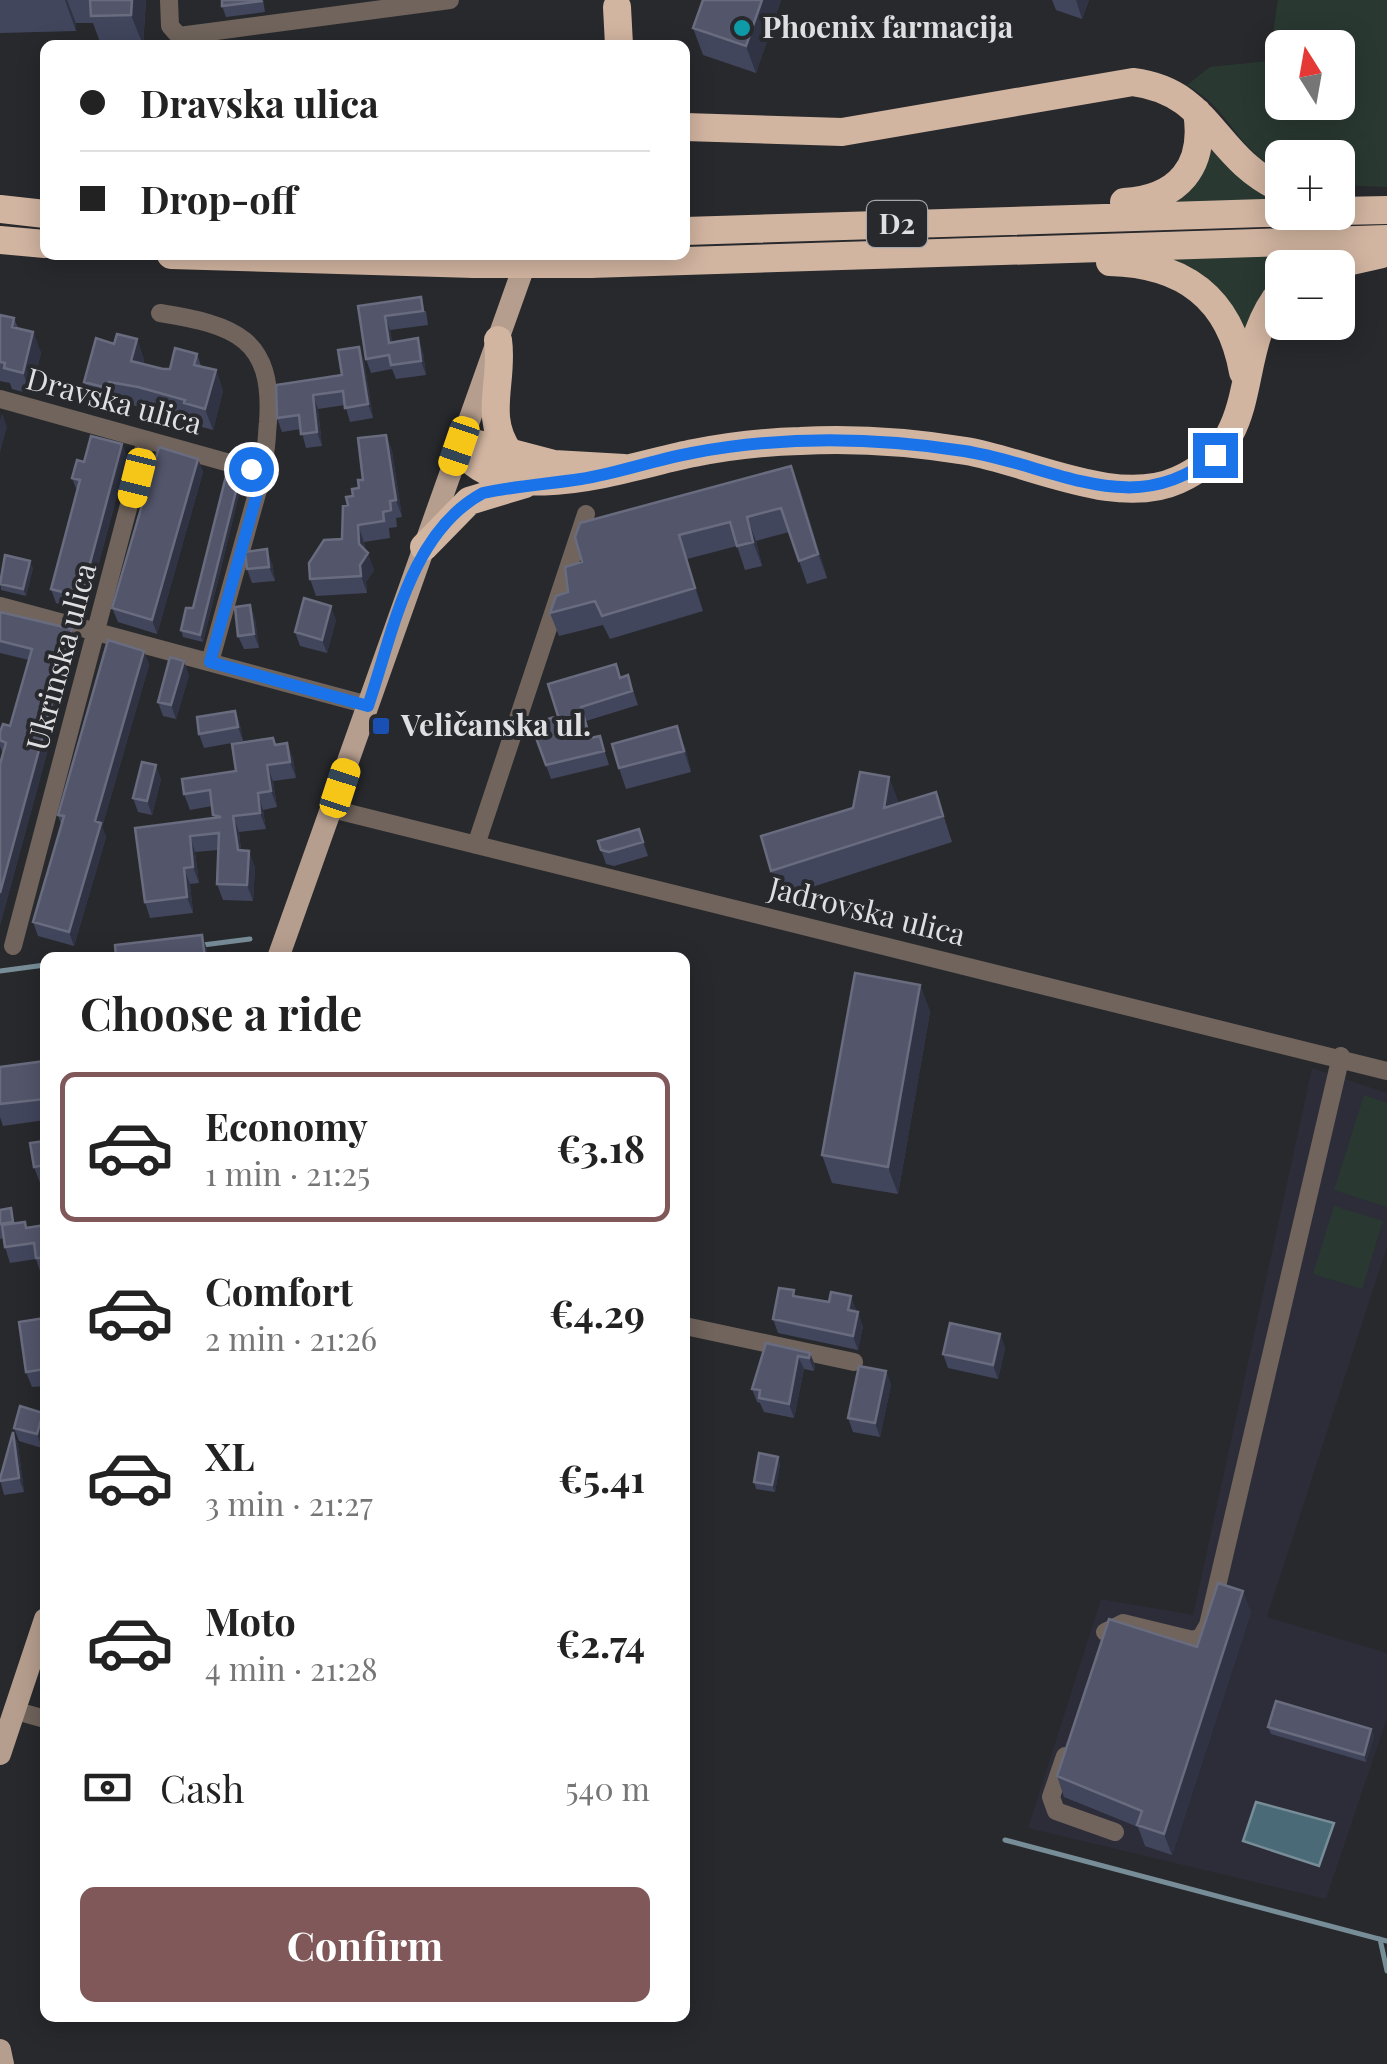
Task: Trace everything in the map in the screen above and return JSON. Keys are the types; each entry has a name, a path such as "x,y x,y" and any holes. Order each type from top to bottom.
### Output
{"highway":[{"path":"618,3 619,40"},
{"path":"691,124 754,132 842,132 1133,82 1178,94 1247,170 1265,180"},
{"path":"1073,218 1108,204 1147,201 1182,182 1198,152 1198,112"},
{"path":"1355,203 1381,210"},
{"path":"0,209 40,213"},
{"path":"1355,211 1381,210"},
{"name":"D2","path":"690,231 1265,213"},
{"name":"D2","path":"339,260 590,264 1387,238"},
{"path":"0,240 40,244"},
{"path":"1045,250 1074,258 1133,263 1198,288 1230,323 1246,391"},
{"path":"1355,261 1387,254"},
{"path":"424,547 468,501 483,493 584,478 752,444 846,440 964,451 1103,487 1151,488 1176,481 1215,455 1232,436 1246,391 1257,330 1265,317"},
{"path":"498,340 501,361 493,411 498,438 510,452"},
{"path":"459,446 478,444 554,464 624,468"},
{"path":"459,446 484,469 540,482"}],"main road":[{"path":"606,40 618,3"},
{"path":"280,952 526,260"},
{"path":"0,1754 40,1633"},
{"path":"0,2050 3,2064"}],"street":[{"path":"169,0 170,26 179,36 450,0"},
{"path":"160,314 208,321 226,329 256,352 267,369 265,458 256,474 258,490 210,662"},
{"name":"Dravska ulica","path":"0,399 251,469 256,474"},
{"name":"Ukrinska ulica","path":"13,946 146,440"},
{"path":"476,845 586,514"},
{"path":"0,606 368,706"},
{"name":"Jadrovska ulica","path":"332,810 1341,1056 1387,1071"},
{"path":"1100,1648 1106,1630 1114,1624 1193,1640 1202,1636 1208,1625 1341,1056"},
{"path":"690,1327 854,1362"},
{"path":"13,1710 40,1718"},
{"path":"1070,1741 1052,1805 1064,1816 1114,1832"}],"shaded area":[{"path":"1312,1068 1387,1093 1387,1247 1267,1617 1387,1653 1387,1718 1326,1899 1028,1828 1101,1599 1193,1615"}],"green space":[{"path":"1278,0 1387,0 1387,187 1355,186 1355,140 1265,140 1264,162 1213,105 1187,85 1210,67 1265,61 1265,120 1355,120 1355,30 1274,30"},
{"path":"1205,141 1265,189 1265,203 1165,206"},
{"path":"1155,255 1265,255 1265,312 1249,342"},
{"path":"1364,1095 1387,1103 1387,1207 1334,1190"},
{"path":"1334,1206 1383,1221 1362,1289 1313,1274"}],"water":[{"path":"1256,1802 1334,1823 1319,1866 1243,1841"}],"building":[{"path":"90,0 132,0 131,15 91,16"},
{"path":"222,0 260,0 261,1 222,6"},
{"path":"703,0 762,0 746,46 693,28"},
{"path":"421,297 423,311 385,316 389,343 418,338 421,361 391,365 389,355 366,359 358,306"},
{"path":"0,315 14,318 12,327 33,332 23,373 4,368 5,363 0,362"},
{"path":"117,334 137,339 131,361 170,369 175,348 197,354 194,365 216,370 205,409 138,387 109,382 107,388 84,382 96,338 114,344"},
{"path":"359,347 368,404 345,408 343,391 313,395 317,432 301,434 299,415 277,418 276,385 342,375 338,350"},
{"path":"386,435 396,500 390,501 391,510 383,512 384,521 358,525 359,544 368,553 360,565 361,576 310,579 309,563 324,540 342,539 346,497 353,496 352,489 359,488 358,480 363,480 358,438"},
{"path":"91,436 122,444 81,597 51,589 80,480 72,478 77,460 84,462"},
{"path":"159,447 198,459 152,620 112,608"},
{"path":"791,466 818,554 799,561 781,508 747,517 753,542 737,546 730,522 679,535 695,588 602,616 595,601 550,613 556,596 568,592 565,567 582,562 575,537 580,523"},
{"path":"227,472 240,475 200,635 181,630 186,608 193,608"},
{"path":"267,549 269,567 247,569 245,552"},
{"path":"5,555 30,561 23,589 0,584"},
{"path":"304,598 331,606 322,640 295,632"},
{"path":"250,605 254,634 238,636 235,607"},
{"path":"0,612 72,629 0,893 0,764 6,743 0,740 0,732 3,724 10,726 32,649 0,641"},
{"path":"108,640 144,651 95,821 101,823 69,932 33,922 64,816 58,815"},
{"path":"170,657 184,661 171,705 158,702"},
{"path":"616,664 620,678 628,675 632,691 581,707 590,738 600,736 604,751 546,765 531,724 558,716 548,684"},
{"path":"235,711 238,727 199,734 197,717"},
{"path":"677,726 684,751 619,768 612,744"},
{"path":"273,738 275,745 287,743 290,762 267,765 271,791 258,793 260,813 233,816 238,850 249,851 247,885 217,884 219,833 190,836 193,867 184,868 187,897 145,902 135,828 221,817 213,815 210,790 184,794 182,779 236,771 232,744"},
{"path":"142,762 156,765 147,801 133,798"},
{"path":"860,772 889,777 884,808 936,792 943,816 771,871 761,836 853,808"},
{"path":"639,829 643,842 609,852 601,850 598,841"},
{"path":"202,935 204,952 116,952 115,945"},
{"path":"855,973 920,985 888,1167 822,1155"},
{"path":"40,1062 40,1100 0,1104 0,1067"},
{"path":"40,1142 40,1166 34,1167 30,1143"},
{"path":"11,1208 13,1222 0,1224 0,1210"},
{"path":"25,1222 26,1228 40,1226 40,1258 36,1258 34,1243 5,1247 2,1225"},
{"path":"779,1288 794,1290 793,1296 829,1302 831,1292 851,1296 848,1310 858,1312 853,1336 773,1319"},
{"path":"40,1319 40,1370 26,1372 19,1322"},
{"path":"950,1323 1000,1334 993,1365 943,1354"},
{"path":"766,1343 810,1353 809,1358 798,1356 789,1404 759,1398 760,1390 752,1389"},
{"path":"859,1366 886,1371 875,1423 848,1418"},
{"path":"20,1406 40,1412 37,1434 14,1428"},
{"path":"13,1432 19,1478 0,1481 0,1479"},
{"path":"759,1453 778,1457 772,1485 754,1482"},
{"path":"1218,1583 1243,1591 1164,1834 1137,1825 1142,1811 1057,1776 1109,1619 1197,1647"},
{"path":"1276,1701 1371,1729 1364,1755 1268,1727"}],"waterway":[{"path":"203,945 250,939"},
{"path":"0,971 40,966"},
{"path":"1005,1840 1387,1941"},
{"path":"1380,1939 1387,1971"}],"place":[{"name":"Phoenix farmacija","path":"742,28"},
{"name":"Veličanska ul.","path":"381,726"}],"route":[{"path":"251,469 256,474 258,490 210,662 368,706 424,547 468,501 483,493 584,478 693,453 801,441 846,440 964,451 1126,490 1176,481 1198,470 1215,455"}]}
